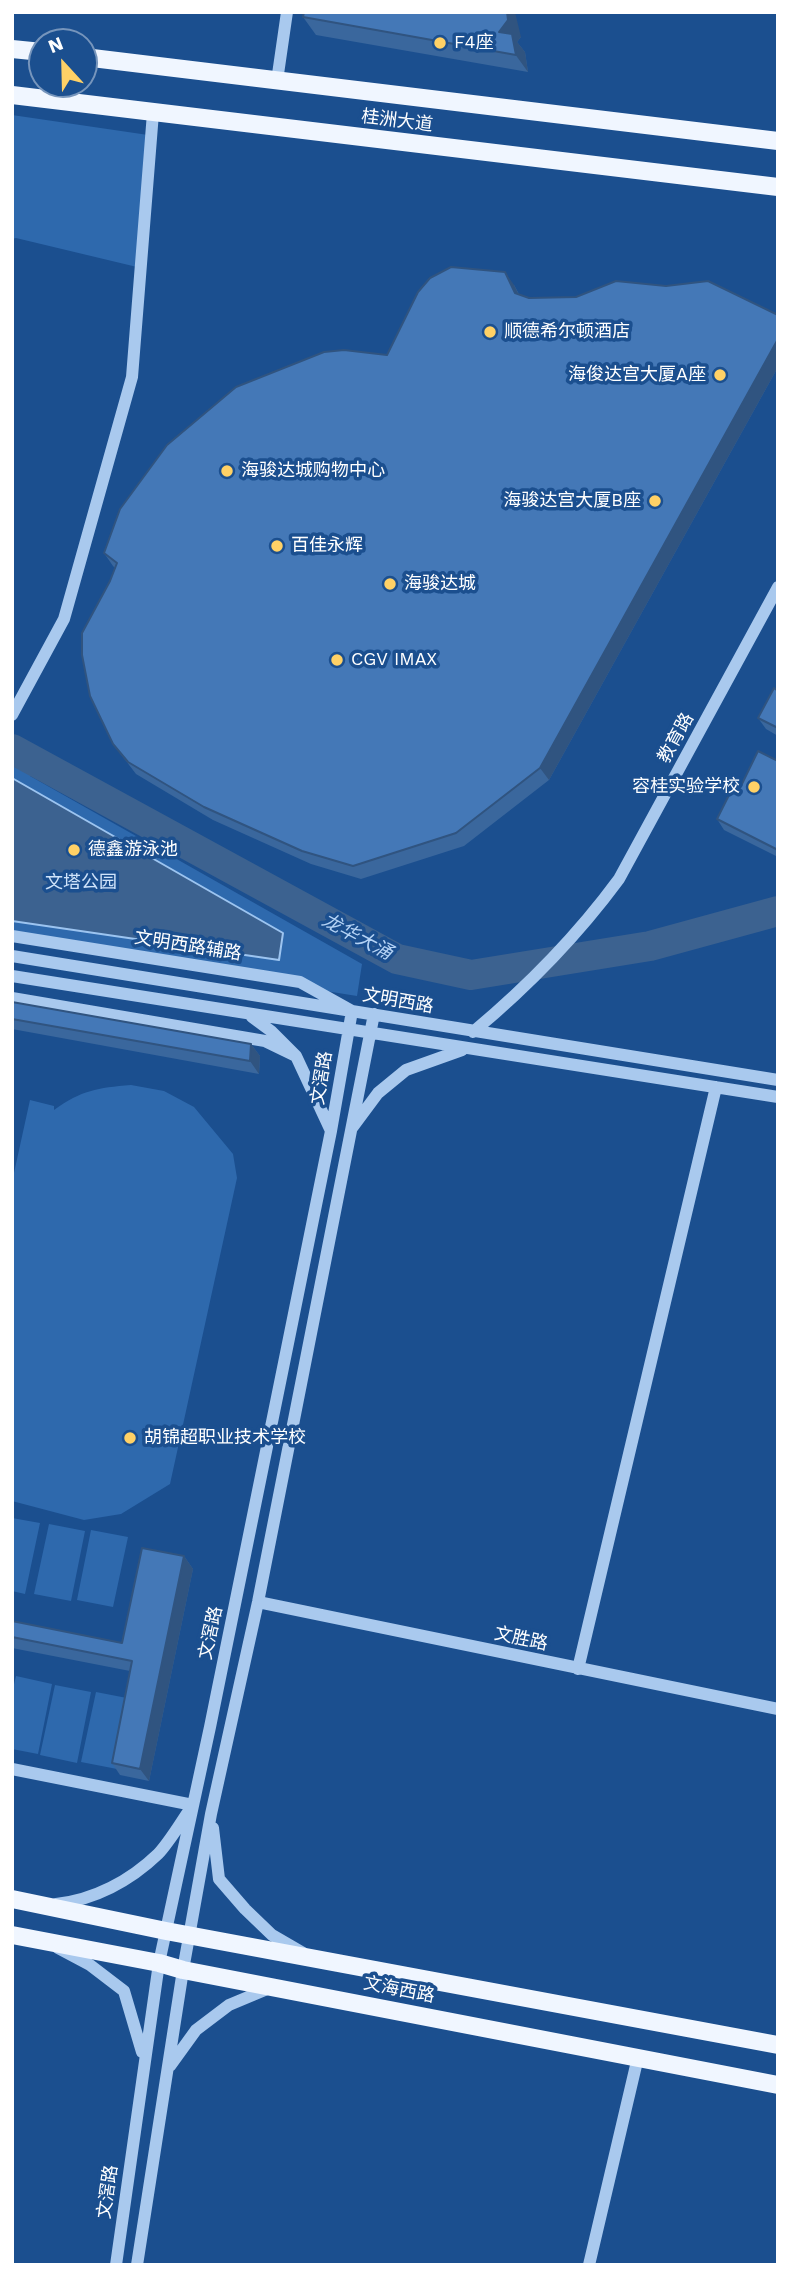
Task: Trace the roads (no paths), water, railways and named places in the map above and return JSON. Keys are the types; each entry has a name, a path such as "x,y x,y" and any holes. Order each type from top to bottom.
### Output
{"main road":[{"name":"桂洲大道","path":"98,59 778,141"},
{"name":"桂洲大道","path":"12,95 778,187"},
{"name":"文海西路","path":"12,1899 166,1931 778,2045"},
{"name":"文海西路","path":"12,1935 778,2085"}],"street":[{"path":"276,81 287,12"},
{"path":"12,715 64,620 132,377 153,113"},
{"name":"教育路","path":"473,1032 522,991 619,880 778,587"},
{"name":"文明西路辅路","path":"12,936 300,982 352,1011"},
{"name":"文明西路","path":"12,956 778,1080"},
{"name":"文明西路","path":"12,976 778,1097"},
{"path":"12,998 264,1041 296,1056"},
{"name":"文滘路","path":"116,2265 159,1963 331,1131 352,1011"},
{"name":"文滘路","path":"137,2265 183,1970 211,1814 258,1602 368,1033 374,1014"},
{"path":"249,1015 271,1031 296,1056 331,1131"},
{"path":"349,1131 378,1093 406,1070 466,1049"},
{"path":"578,1669 716,1087"},
{"name":"文胜路","path":"258,1602 778,1709"},
{"path":"12,1769 193,1805 158,1853 118,1884 81,1901 45,1905"},
{"path":"211,1814 219,1879 272,1935 306,1955"},
{"path":"46,1941 90,1965 124,1991 145,2061"},
{"path":"167,2069 196,2030 229,2005 272,1987"},
{"path":"589,2265 638,2057"}],"waterway":[{"name":"龙华大涌","path":"12,749 397,959 471,975 650,946 778,911"}],"place":[{"name":"F4座","path":"440,43"},
{"name":"顺德希尔顿酒店","path":"490,332"},
{"name":"海俊达宫大厦A座","path":"720,375"},
{"name":"海骏达城购物中心","path":"227,471"},
{"name":"海骏达宫大厦B座","path":"655,501"},
{"name":"百佳永辉","path":"277,546"},
{"name":"海骏达城","path":"390,584"},
{"name":"CGV IMAX","path":"337,660"},
{"name":"容桂实验学校","path":"754,787"},
{"name":"德鑫游泳池","path":"74,850"},
{"name":"胡锦超职业技术学校","path":"130,1438"}],"park label":[{"name":"文塔公园","path":"81,883"}]}
